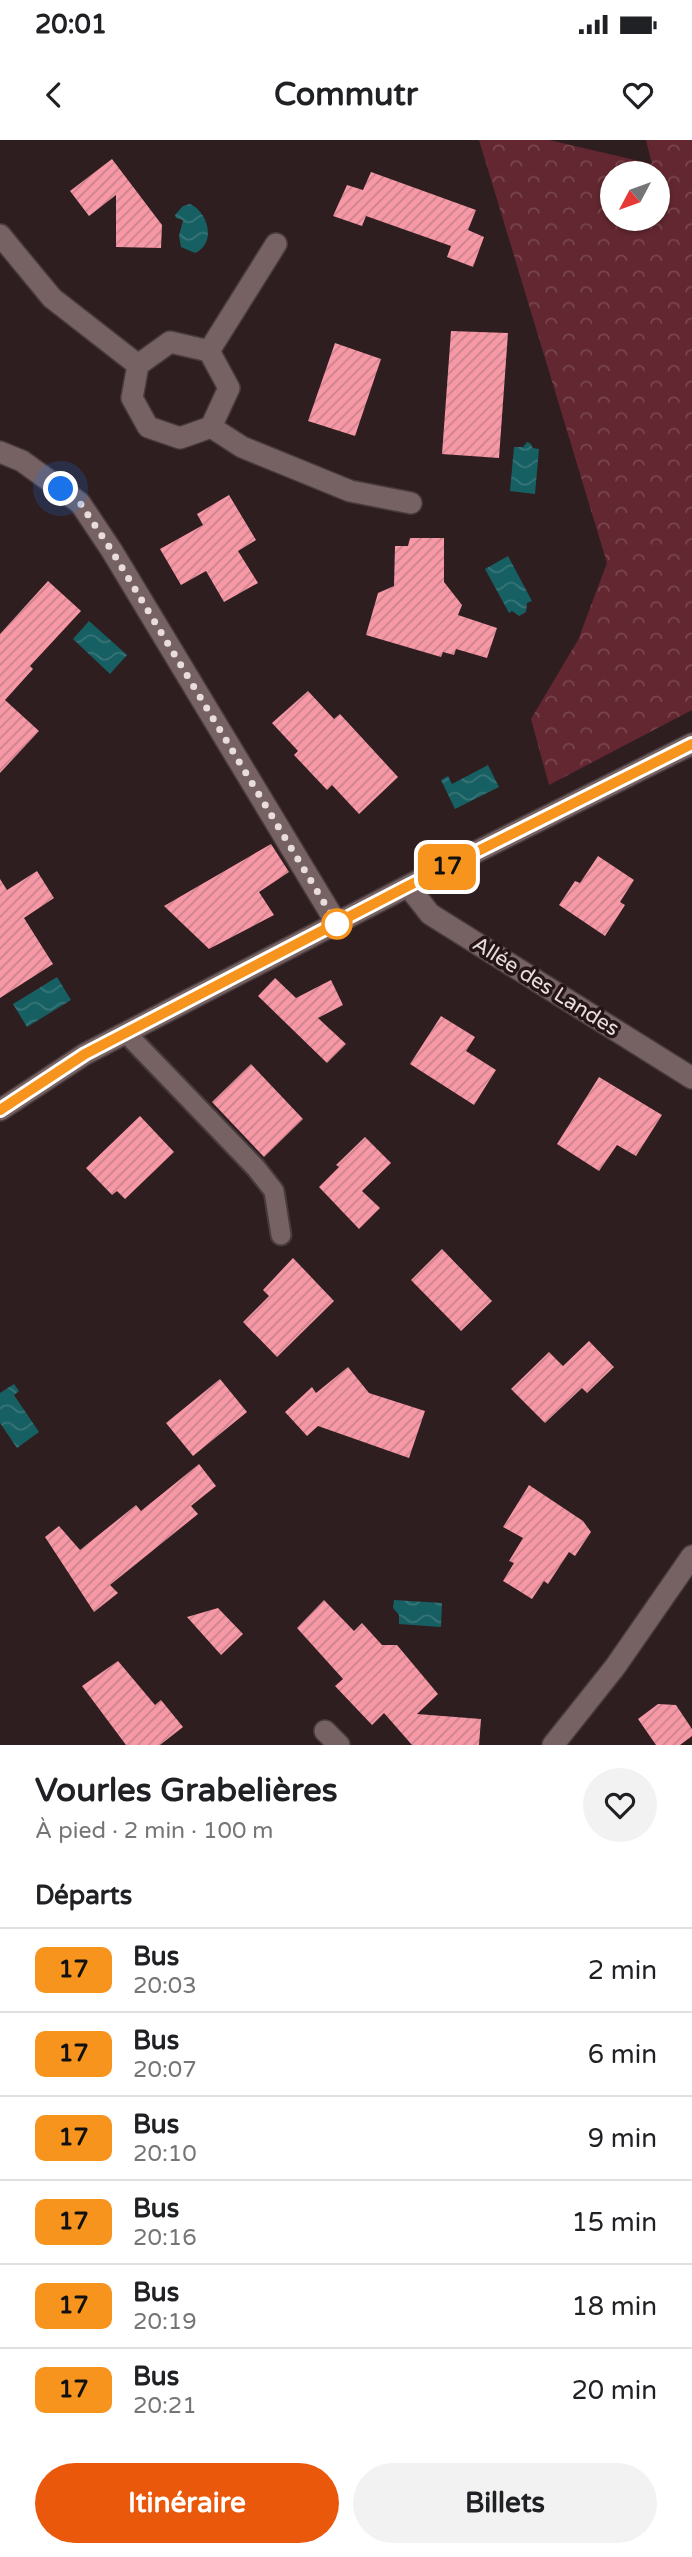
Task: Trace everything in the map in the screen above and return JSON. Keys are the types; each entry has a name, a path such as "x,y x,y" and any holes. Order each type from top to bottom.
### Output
{"street":[{"path":"0,235 52,298 138,365"},
{"path":"209,351 276,244"},
{"path":"170,342 209,351 229,388 211,427 180,438 148,427 132,398 138,365 170,342"},
{"path":"211,427 242,447 351,491 411,503"},
{"path":"0,452 22,461 80,503 112,551 337,924"},
{"path":"0,1110 85,1054 408,886 692,744"},
{"name":"Allée des Landes","path":"408,886 430,914 692,1078"},
{"path":"553,1745 615,1667 692,1556"}],"lane":[{"path":"127,1033 256,1168 274,1191 281,1235"}],"green space":[{"path":"479,140 549,140 639,161 600,161 600,231 670,231 670,161 651,161 646,140 692,140 692,710 549,785 531,719 578,640 607,563"}],"water":[{"path":"190,204 201,214 208,228 206,242 195,253 181,247 179,236 183,220 175,215 183,206"},
{"path":"527,442 533,448 539,449 535,494 510,491 514,447 523,447"},
{"path":"508,556 532,601 527,603 526,612 519,616 512,611 509,613 485,569"},
{"path":"89,621 127,655 110,674 73,639"},
{"path":"488,765 499,787 455,809 441,780 448,776 452,784"},
{"path":"57,977 71,1000 27,1027 13,1004"},
{"path":"14,1384 19,1391 14,1395 39,1432 17,1448 0,1423 0,1393"},
{"path":"394,1600 442,1603 441,1627 399,1624 399,1615 393,1608"}],"building":[{"path":"112,159 162,225 161,248 116,247 116,195 89,216 70,191"},
{"path":"371,172 476,210 468,230 484,237 473,267 447,257 451,246 366,216 362,226 333,216 347,185 363,190"},
{"path":"451,331 508,333 499,458 442,454"},
{"path":"335,343 381,359 355,436 308,421"},
{"path":"229,495 256,540 238,551 258,583 224,602 206,571 181,585 160,549 203,525 197,514"},
{"path":"410,538 444,538 444,582 462,605 458,615 497,628 487,658 456,649 454,655 443,652 441,657 366,635 378,593 394,586 395,546 408,546"},
{"path":"48,581 81,611 30,666 33,669 5,700 39,731 0,773 0,634"},
{"path":"308,691 334,719 340,714 398,777 359,814 332,785 327,790 294,755 298,751 272,723"},
{"path":"271,844 289,872 259,892 274,915 209,949 164,906"},
{"path":"598,856 634,880 620,902 625,905 605,936 559,905 575,881 580,883"},
{"path":"37,871 54,898 24,918 53,964 0,998 0,879 7,890"},
{"path":"275,978 296,998 331,980 343,1005 318,1018 346,1044 327,1063 258,996"},
{"path":"441,1016 475,1037 466,1051 496,1070 474,1105 410,1064"},
{"path":"251,1064 303,1119 264,1157 212,1102"},
{"path":"599,1077 662,1115 636,1156 617,1145 599,1171 557,1144"},
{"path":"140,1116 174,1152 125,1199 117,1191 112,1195 86,1168"},
{"path":"365,1137 391,1163 362,1191 380,1208 359,1229 319,1187 339,1167 336,1165"},
{"path":"442,1249 492,1301 461,1331 411,1280"},
{"path":"293,1258 334,1301 277,1357 243,1322 269,1296 263,1290"},
{"path":"589,1341 614,1367 587,1393 582,1388 545,1423 511,1389 549,1352 563,1366"},
{"path":"348,1367 369,1393 425,1411 409,1458 318,1426 307,1436 285,1412 312,1387 316,1393"},
{"path":"220,1379 247,1412 193,1456 166,1423"},
{"path":"199,1464 216,1486 191,1506 198,1514 110,1585 118,1593 94,1612 45,1537 59,1526 80,1550 136,1505 141,1511"},
{"path":"529,1485 583,1521 591,1532 575,1556 569,1552 548,1584 544,1581 532,1599 503,1581 514,1563 509,1561 523,1538 503,1527"},
{"path":"324,1600 354,1631 362,1623 382,1645 397,1645 438,1694 417,1714 481,1719 479,1745 412,1745 384,1713 372,1725 335,1686 343,1679 297,1628"},
{"path":"218,1608 243,1634 221,1655 187,1617"},
{"path":"118,1661 155,1705 161,1700 183,1727 160,1745 126,1745 82,1686"},
{"path":"658,1704 676,1705 692,1729 692,1736 680,1745 656,1745 638,1719"}],"bus line":[{"name":"17","path":"0,1110 85,1054 408,886 692,744"}],"route":[{"path":"61,489 80,503 112,551 337,924"}]}
